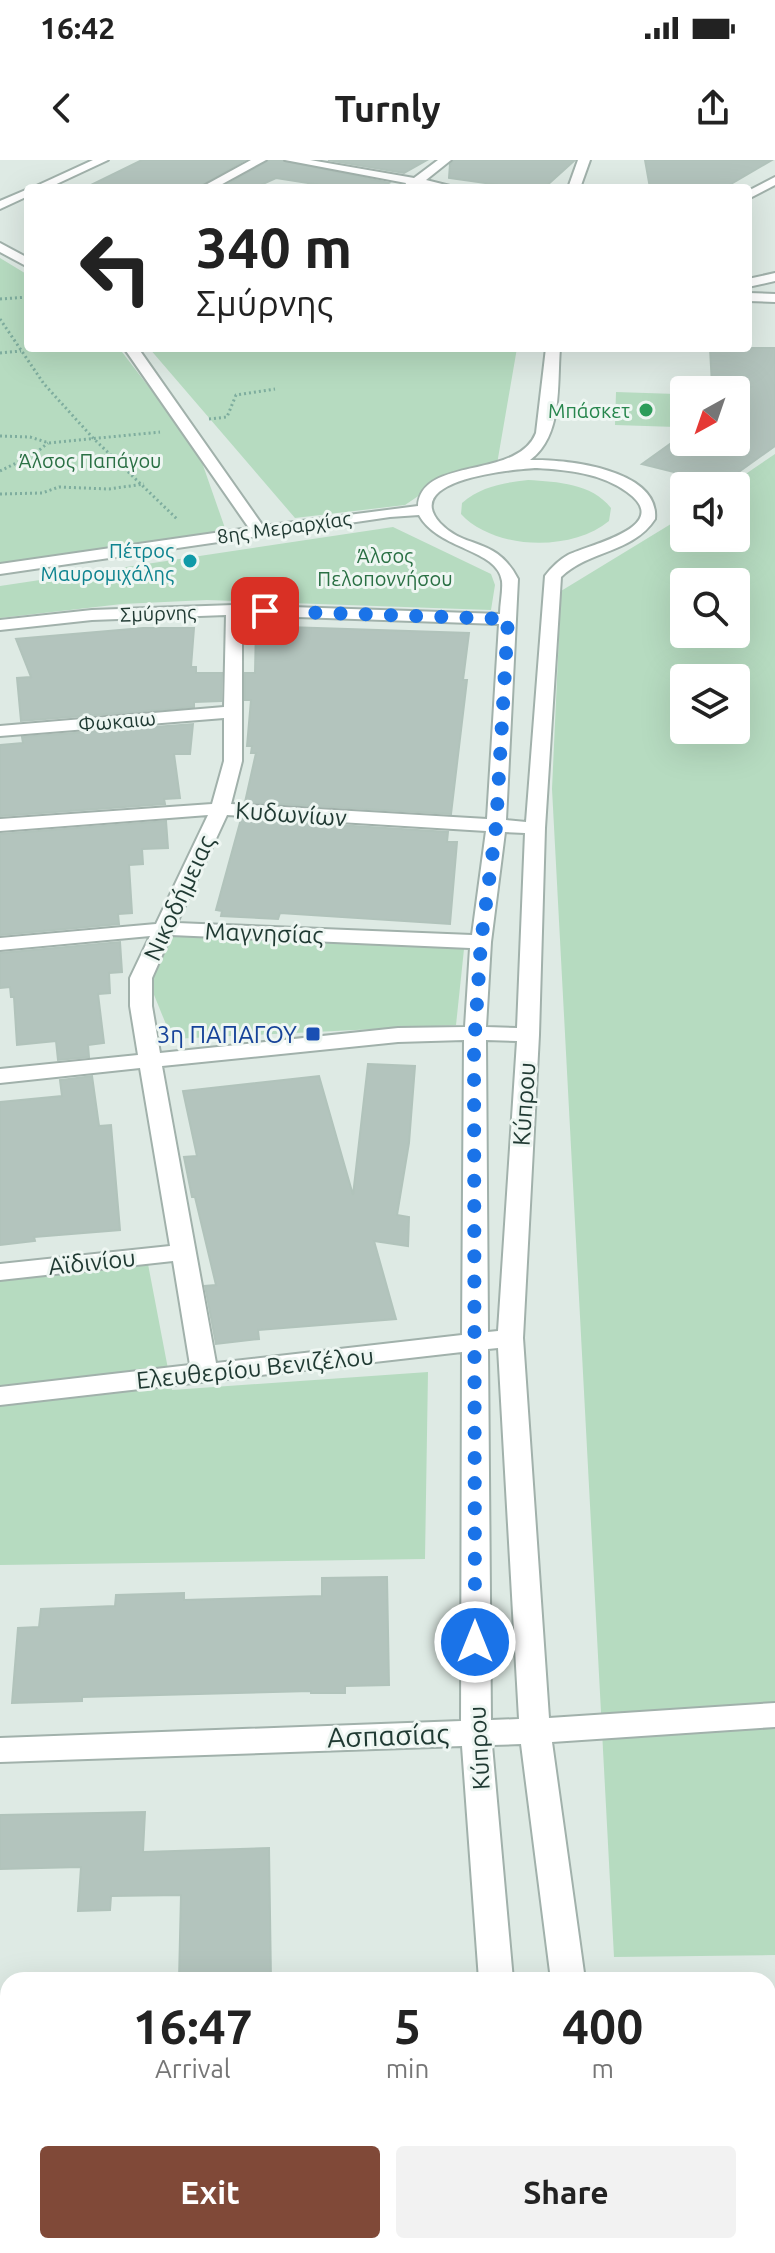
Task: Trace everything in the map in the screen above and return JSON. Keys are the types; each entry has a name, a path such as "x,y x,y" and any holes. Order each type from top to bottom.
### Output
{"street":[{"path":"47,184 102,160"},
{"path":"214,184 260,160"},
{"path":"291,160 407,184"},
{"path":"413,184 445,160"},
{"path":"575,184 584,160"},
{"path":"752,194 775,180"},
{"path":"0,205 24,194"},
{"path":"0,247 24,261"},
{"path":"752,282 775,277"},
{"path":"752,297 775,298"},
{"path":"134,352 259,531"},
{"path":"543,438 553,352"},
{"name":"Κύπρου","path":"505,466 533,450 543,438 564,460 629,486 646,502 649,511 641,528 631,536 578,557 553,576 535,828 528,1035 510,1338 535,1731 567,1972"},
{"name":"Κύπρου","path":"495,1972 476,1731 472,1344 475,1033 481,942 496,827 510,579 501,561 434,526 425,510 431,493 450,479 480,469 537,464 581,469"},
{"name":"8ης Μεραρχίας","path":"0,569 390,512 425,510"},
{"name":"Σμύρνης","path":"0,625 92,615 234,610 508,619"},
{"name":"Νικοδήμειας","path":"205,1375 150,1062 141,1006 141,978 220,809 233,761 234,610"},
{"name":"Φωκαιω","path":"0,731 233,712"},
{"name":"Κυδωνίων","path":"0,825 157,811 220,809 535,828"},
{"name":"Μαγνησίας","path":"0,944 164,929 481,942"},
{"path":"0,1076 398,1035 528,1035"},
{"name":"Αϊδινίου","path":"0,1272 185,1252"},
{"name":"Ελευθερίου Βενιζέλου","path":"0,1396 510,1338"},
{"name":"Ασπασίας","path":"0,1750 535,1731 775,1715"}],"path":[{"path":"0,299 24,297"},
{"path":"0,319 44,384 93,438 144,484 197,540"},
{"path":"0,353 21,351"},
{"path":"0,436 30,437 49,443 186,426 227,417 236,395 275,389"},
{"path":"4,443 8,438"},
{"path":"0,471 33,455 49,443"},
{"path":"0,494 42,493 59,487 109,489 144,484"}],"green space":[{"name":"Άλσος Παπάγου","path":"0,258 24,273 24,352 122,352 198,451 226,531 0,564"},
{"path":"152,352 516,352 497,464 445,478 405,505 295,518"},
{"name":"Μπάσκετ","path":"616,392 670,394 670,427 615,425"},
{"path":"775,454 775,1955 614,1957 552,789 561,591 670,525 670,552 750,552 749,472"},
{"path":"528,480 573,485 594,493 611,508 609,521 575,538 534,543 493,535 461,514 462,503 477,493 501,484"},
{"name":"Άλσος Πελοποννήσου","path":"393,527 491,574 495,585 491,610 207,600 122,604 0,618 0,586"},
{"path":"167,935 464,949 456,1025 172,1039 150,985"},
{"path":"148,1264 172,1390 428,1372 425,1559 0,1565 0,1280"}],"building":[{"path":"142,160 245,160 204,184 93,184"},
{"path":"269,160 282,160 389,183 314,184 276,178 263,184 228,184"},
{"path":"328,160 427,160 404,173"},
{"path":"454,160 575,160 548,184 492,184 449,178 450,164"},
{"path":"645,160 772,160 731,184 649,184"},
{"path":"752,348 775,348 775,446 739,472 674,472 642,464 670,444 670,456 750,456 750,376 712,376 710,352 752,352"},
{"path":"256,626 469,633 463,680 467,680 451,814 245,802 256,753 251,753 252,746 247,746 251,700 245,700 245,673 255,673"},
{"path":"143,628 194,628 191,667 196,667 196,673 222,673 221,701 194,702 194,707 21,721 17,678 31,677 16,639"},
{"path":"193,724 190,754 174,754 180,798 164,799 165,804 0,816 0,745 23,743 22,737"},
{"path":"241,819 448,832 447,842 457,842 450,924 280,913 278,919 221,916 222,911 216,910"},
{"path":"166,821 168,848 142,849 143,864 129,865 132,913 118,914 119,924 0,935 0,834"},
{"path":"120,942 122,972 109,973 110,993 98,994 104,1043 88,1045 89,1057 58,1060 56,1041 17,1045 14,997 11,997 10,987 0,988 0,953"},
{"path":"368,1064 415,1066 409,1143 397,1215 409,1217 408,1246 374,1241 396,1319 258,1330 259,1339 216,1344 205,1286 216,1285 184,1157 197,1156 183,1091 319,1076 353,1195"},
{"path":"92,1076 99,1126 111,1125 120,1230 34,1237 35,1241 0,1245 0,1102 62,1096 60,1080"},
{"path":"387,1577 389,1685 345,1686 345,1693 311,1691 82,1697 82,1701 12,1703 18,1628 39,1627 41,1609 115,1606 116,1595 184,1593 184,1600 322,1596 322,1578"},
{"path":"145,1812 143,1852 269,1848 271,1972 179,1972 181,1895 111,1896 110,1910 78,1911 81,1867 0,1869 0,1815"}],"place":[{"name":"Μπάσκετ","path":"646,410"},
{"name":"Πέτρος Μαυρομιχάλης","path":"190,561"},
{"name":"3η ΠΑΠΑΓΟΥ","path":"313,1034"}],"route":[{"path":"265,611 508,619 496,827 481,942 474,1048 472,1344 475,1642"}]}
